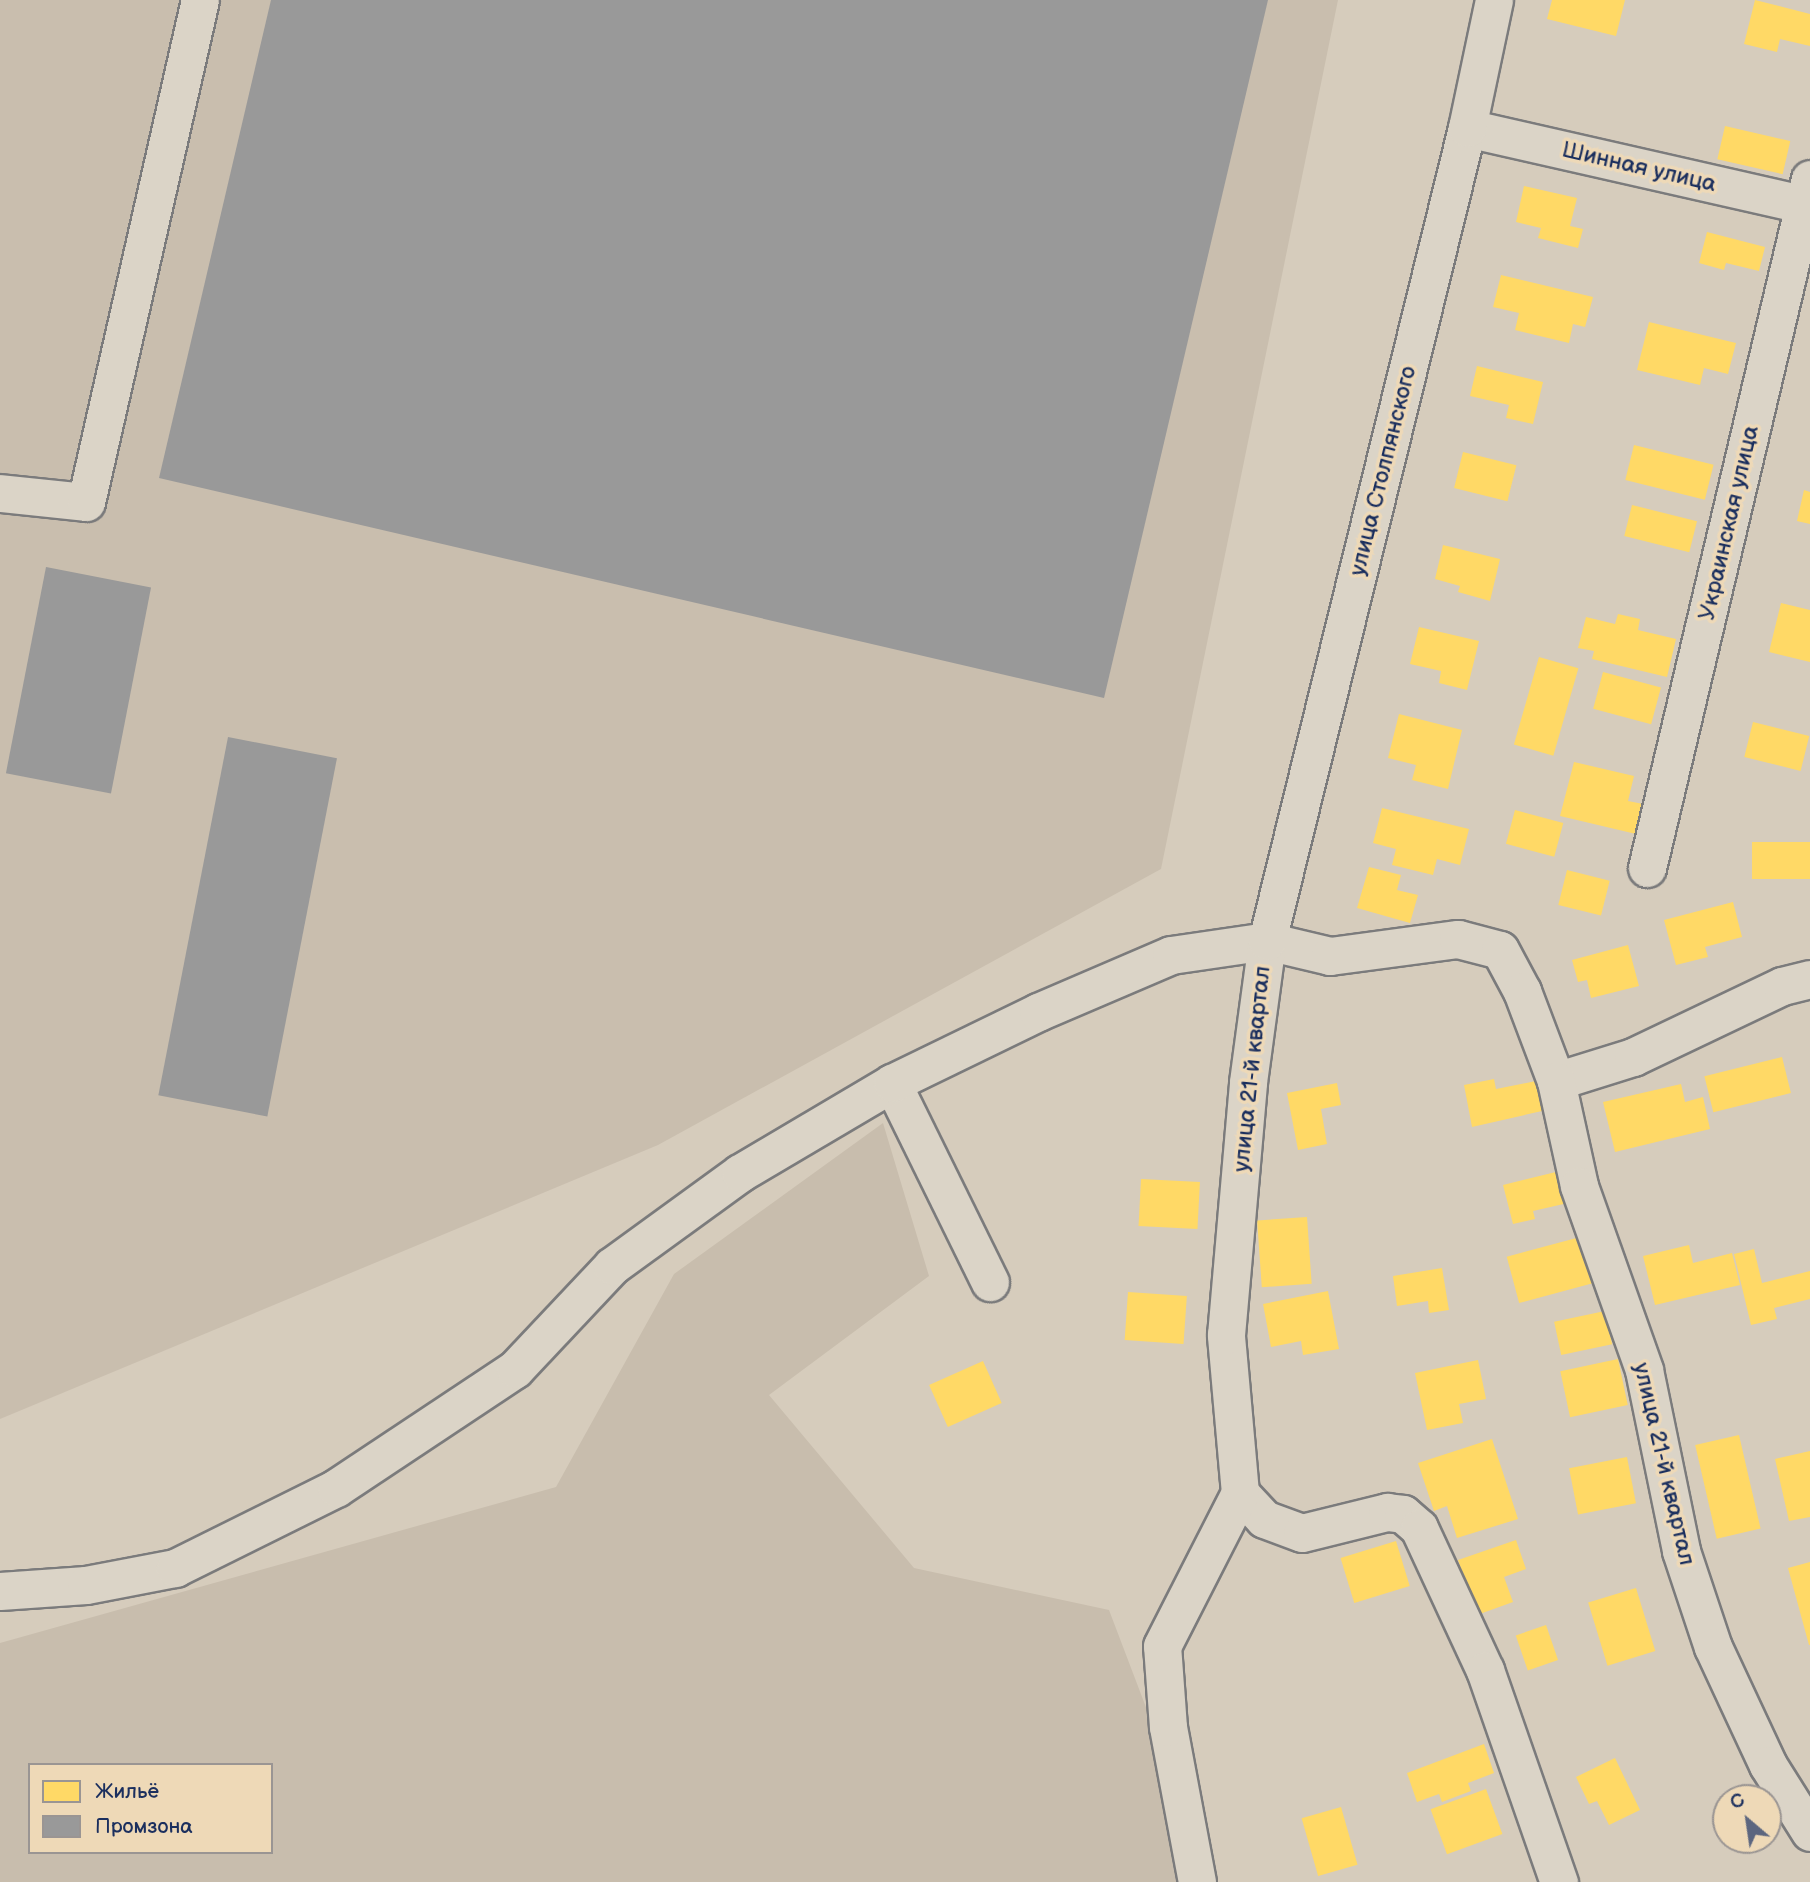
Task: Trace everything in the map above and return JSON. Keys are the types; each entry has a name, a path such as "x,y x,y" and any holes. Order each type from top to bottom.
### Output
{"street":[{"path":"0,493 86,502 200,0"},
{"name":"улица Столпянского","path":"1267,941 1467,128 1494,0"},
{"name":"Шинная улица","path":"1467,128 1808,197"},
{"name":"Украинская улица","path":"1647,868 1808,197"},
{"name":"улица 21-й квартал","path":"1240,1493 1226,1335 1248,1082 1267,941 1330,956 1458,939 1500,950 1522,991 1556,1081 1579,1186 1644,1370 1681,1551 1713,1647 1768,1765 1810,1832"},
{"path":"0,1591 86,1585 175,1568 336,1489 515,1369 612,1266 740,1173 892,1083 1171,955 1267,941"},
{"path":"1556,1081 1633,1057 1782,986 1810,979"},
{"path":"892,1083 990,1282"},
{"path":"1197,1882 1168,1727 1162,1646 1240,1493 1264,1519 1302,1534 1387,1512 1403,1514 1419,1528 1485,1670 1559,1882"}],"shaded area":[{"path":"0,0 1338,0 1161,869 658,1145 0,1419"},
{"path":"883,1123 929,1276 769,1395 914,1568 1109,1610 1147,1710 1184,1882 0,1882 0,1643 556,1487 674,1274"}],"building: Жильё":[{"path":"1552,0 1625,0 1616,36 1547,19"},
{"path":"1755,0 1810,14 1810,46 1780,39 1777,52 1744,44"},
{"path":"1725,126 1790,141 1783,174 1717,159"},
{"path":"1524,186 1577,198 1570,226 1583,229 1578,248 1538,238 1541,228 1516,222"},
{"path":"1707,232 1765,247 1759,271 1726,263 1724,270 1699,263"},
{"path":"1501,275 1593,297 1585,327 1573,324 1569,343 1515,330 1519,313 1493,307"},
{"path":"1649,322 1736,343 1728,374 1704,368 1700,385 1637,370"},
{"path":"1477,366 1543,382 1533,424 1506,418 1509,405 1470,396"},
{"path":"1634,445 1714,465 1705,500 1625,480"},
{"path":"1463,452 1516,465 1507,501 1454,488"},
{"path":"1804,490 1810,492 1810,524 1797,521"},
{"path":"1632,505 1697,521 1689,552 1624,536"},
{"path":"1443,545 1500,559 1490,601 1458,592 1460,586 1435,579"},
{"path":"1781,603 1810,610 1810,662 1769,652"},
{"path":"1618,614 1640,619 1638,630 1676,639 1667,677 1592,659 1594,651 1578,648 1586,617 1615,624"},
{"path":"1419,627 1479,641 1467,690 1439,683 1441,671 1410,664"},
{"path":"1539,657 1578,668 1553,756 1514,744"},
{"path":"1603,672 1661,688 1651,724 1593,709"},
{"path":"1399,714 1462,730 1448,789 1412,780 1416,765 1388,758"},
{"path":"1753,722 1809,736 1801,771 1744,757"},
{"path":"1574,762 1634,776 1628,801 1643,804 1636,834 1560,816"},
{"path":"1382,808 1469,829 1460,865 1437,859 1433,875 1392,865 1396,849 1373,843"},
{"path":"1515,810 1563,823 1554,857 1506,844"},
{"path":"1752,842 1810,842 1810,879 1752,879"},
{"path":"1369,867 1401,875 1397,890 1418,895 1410,923 1357,908"},
{"path":"1567,870 1610,881 1601,916 1558,905"},
{"path":"1733,902 1742,937 1705,947 1708,957 1676,965 1664,920"},
{"path":"1628,945 1639,986 1591,998 1587,980 1578,982 1572,960"},
{"path":"1782,1057 1791,1093 1713,1112 1704,1076"},
{"path":"1494,1079 1496,1089 1536,1081 1542,1111 1472,1127 1464,1085"},
{"path":"1337,1083 1341,1105 1321,1109 1327,1144 1298,1150 1287,1093"},
{"path":"1681,1084 1685,1102 1703,1097 1710,1129 1615,1152 1603,1102"},
{"path":"1560,1171 1568,1203 1533,1211 1535,1219 1513,1224 1503,1185"},
{"path":"1141,1179 1200,1182 1197,1229 1139,1226"},
{"path":"1307,1217 1312,1284 1262,1287 1257,1220"},
{"path":"1584,1236 1596,1282 1519,1303 1507,1257"},
{"path":"1689,1245 1693,1263 1732,1253 1740,1285 1655,1305 1643,1256"},
{"path":"1754,1249 1762,1283 1810,1271 1810,1299 1774,1308 1777,1319 1751,1325 1734,1254"},
{"path":"1442,1268 1449,1310 1429,1313 1428,1301 1397,1306 1393,1276"},
{"path":"1328,1291 1339,1349 1303,1355 1301,1341 1271,1347 1263,1304"},
{"path":"1128,1292 1187,1296 1184,1344 1125,1340"},
{"path":"1605,1311 1612,1344 1561,1355 1554,1322"},
{"path":"1618,1359 1628,1405 1570,1417 1560,1371"},
{"path":"1478,1360 1486,1399 1459,1404 1463,1423 1427,1430 1415,1373"},
{"path":"983,1361 1002,1403 948,1427 929,1385"},
{"path":"1739,1435 1761,1529 1717,1539 1695,1445"},
{"path":"1492,1439 1518,1519 1457,1538 1447,1506 1434,1511 1418,1463"},
{"path":"1810,1451 1810,1517 1789,1521 1775,1459"},
{"path":"1627,1457 1636,1503 1578,1514 1569,1468"},
{"path":"1516,1540 1526,1569 1504,1577 1513,1602 1477,1615 1458,1560"},
{"path":"1396,1541 1410,1586 1354,1603 1341,1558"},
{"path":"1810,1562 1810,1645 1809,1645 1788,1568"},
{"path":"1636,1588 1655,1651 1607,1666 1588,1603"},
{"path":"1546,1625 1558,1660 1528,1670 1516,1635"},
{"path":"1484,1744 1494,1773 1468,1783 1471,1791 1442,1802 1439,1794 1417,1802 1407,1773"},
{"path":"1615,1758 1640,1810 1609,1825 1597,1801 1589,1804 1576,1777"},
{"path":"1486,1789 1502,1834 1447,1854 1431,1809"},
{"path":"1341,1807 1358,1865 1318,1876 1302,1818"}],"building: Промзона":[{"path":"271,0 1268,0 1104,698 159,478"},
{"path":"46,567 151,587 111,794 6,773"},
{"path":"228,737 337,758 267,1116 158,1095"}]}
